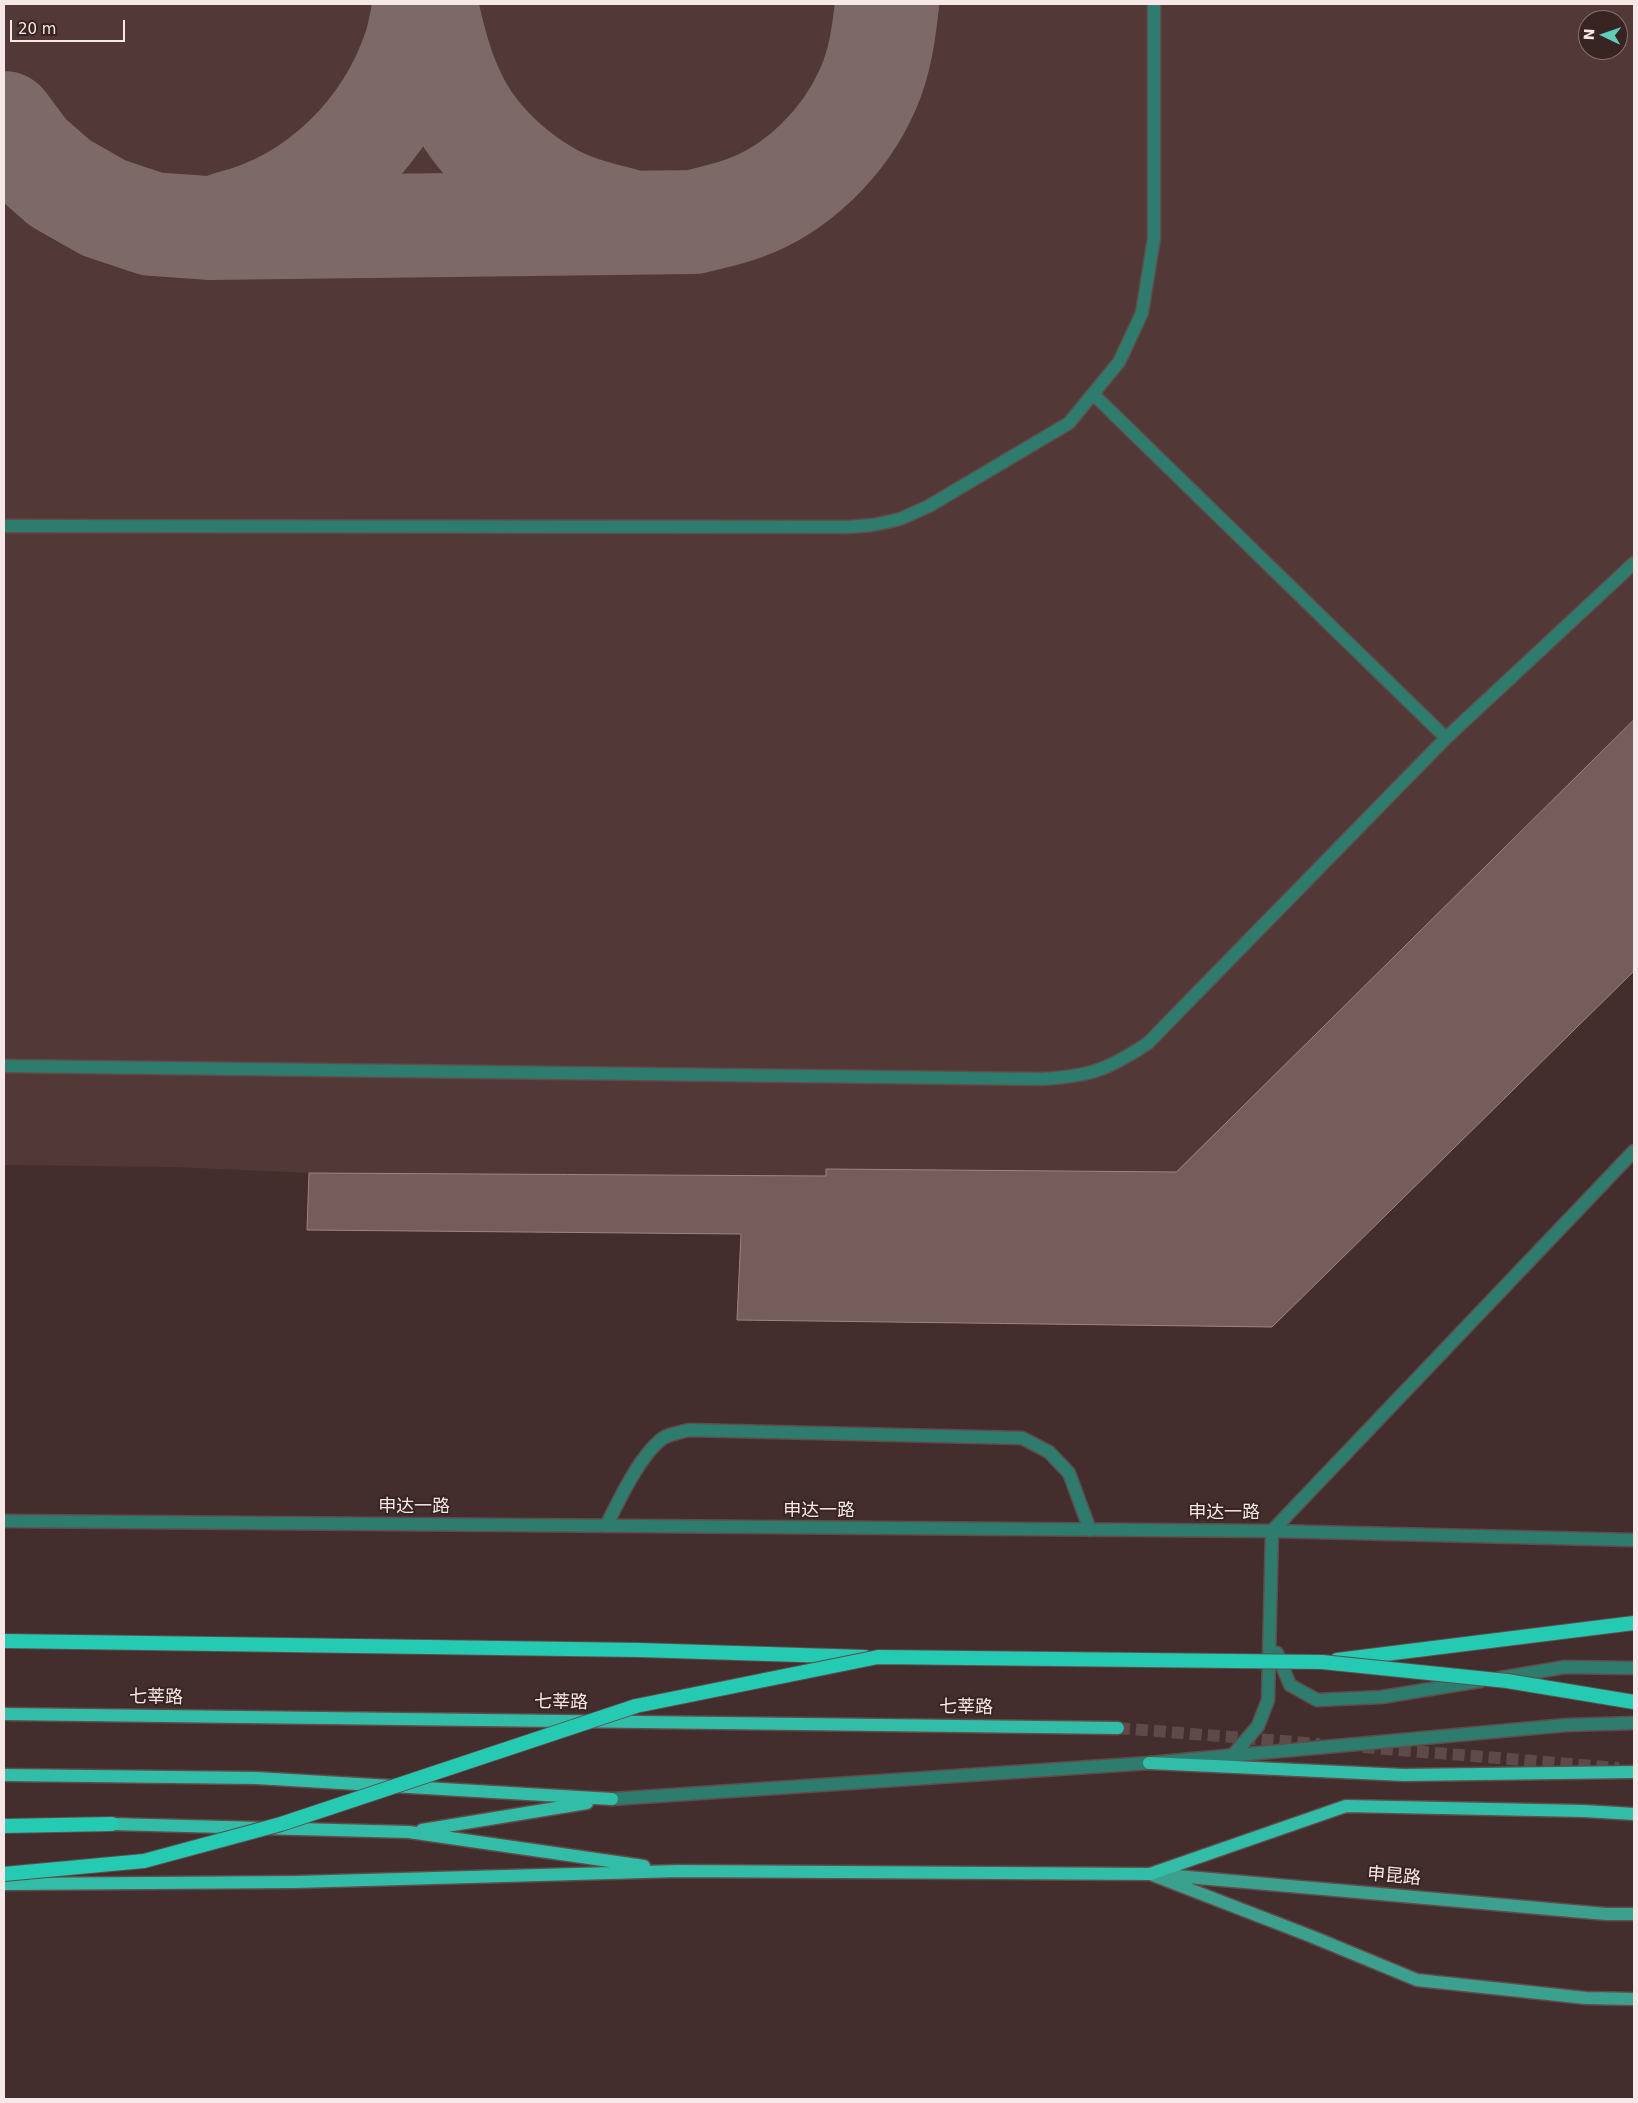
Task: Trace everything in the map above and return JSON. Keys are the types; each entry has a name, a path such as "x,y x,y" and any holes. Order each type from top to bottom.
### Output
{"highway":[{"path":"1322,1662 1634,1623"},
{"path":"4,1640 639,1650 878,1657 1322,1662 1507,1681 1634,1702"},
{"path":"4,1874 144,1860 281,1824 636,1706 878,1657"},
{"path":"4,1826 112,1824"}],"main road":[{"name":"七莘路","path":"4,1714 1118,1728"},
{"path":"1149,1763 1404,1775 1634,1772"},
{"path":"4,1775 256,1778 612,1799"},
{"path":"409,1832 612,1799"},
{"path":"4,1884 296,1882 679,1871 1150,1874 1346,1806 1584,1811 1634,1814"},
{"path":"112,1824 409,1832 679,1871"},
{"path":"1150,1874 1313,1937 1417,1980 1586,1998 1634,1999"},
{"name":"申昆路","path":"1150,1874 1606,1914 1634,1914"}],"street":[{"path":"4,526 847,527 873,525 900,519 929,506 1069,423 1119,362 1136,328 1142,313 1149,278 1154,238 1154,4"},
{"path":"1093,394 1446,738"},
{"path":"4,1066 1042,1079 1074,1077 1101,1071 1125,1059 1148,1043 1446,738 1634,563"},
{"path":"1233,1755 1258,1726 1268,1700 1272,1531 1634,1151"},
{"path":"606,1526 623,1490 643,1460 664,1438 689,1430 1022,1438 1049,1452 1069,1473 1090,1530"},
{"name":"申达一路","path":"4,1521 1272,1531 1634,1540"},
{"path":"1270,1634 1290,1685 1317,1700 1382,1697 1565,1667 1634,1668"},
{"path":"612,1799 1149,1763 1567,1725 1634,1723"}],"shaded area":[{"path":"4,4 1634,4 1634,971 1272,1327 737,1320 741,1234 307,1230 309,1173 176,1167 4,1165"}],"building":[{"path":"1634,720 1634,971 1272,1327 737,1320 741,1234 307,1230 309,1173 826,1176 826,1169 1176,1172"}],"taxiway":[{"path":"229,223 261,213 291,198 319,180 345,158 368,134 404,76 416,45 425,4"},
{"path":"426,4 436,48 452,91 469,121 491,149 517,172 555,197 583,208 621,219"},
{"path":"4,123 27,154 60,183 104,208 152,224 209,228 694,222 736,211 762,201 782,190 800,177 833,145 858,109 872,79 881,47 887,4"}],"tunnel":[{"path":"1118,1728 1320,1744"},
{"path":"1363,1747 1619,1768"}]}
